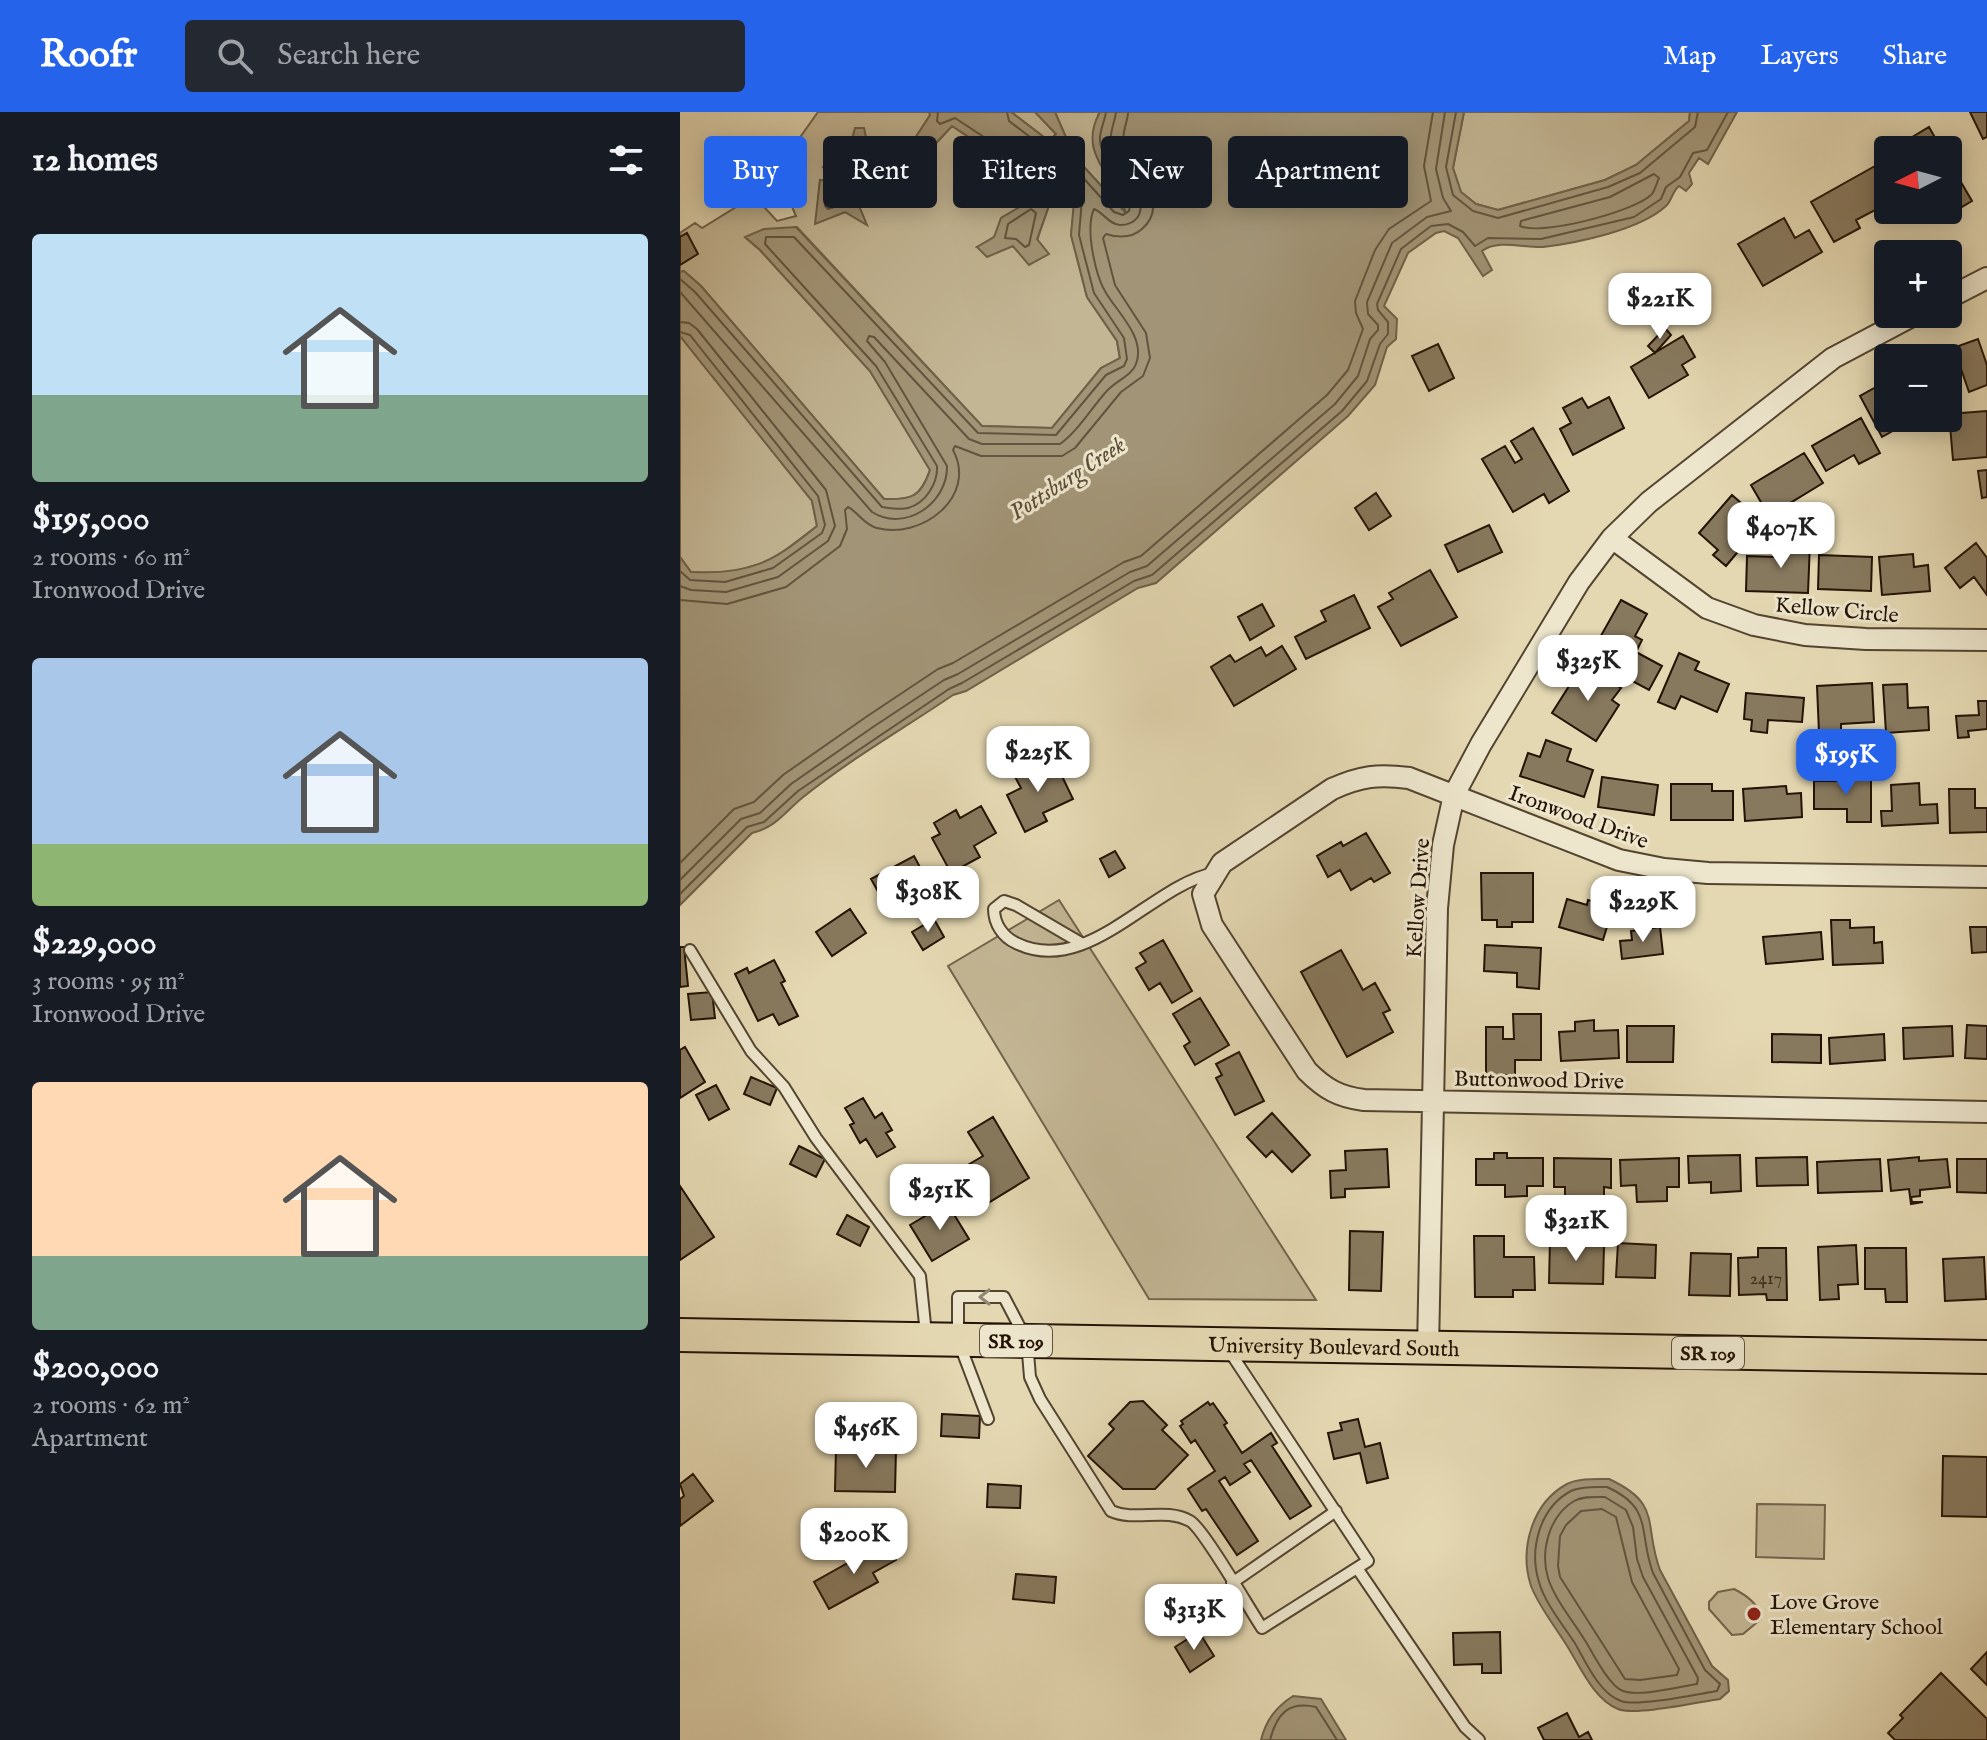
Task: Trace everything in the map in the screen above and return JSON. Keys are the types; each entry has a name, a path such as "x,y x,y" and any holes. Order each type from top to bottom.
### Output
{"main road":[{"name":"University Boulevard South","path":"680,1335 1987,1357"}],"street":[{"path":"1962,291 1987,278"},
{"name":"Kellow Drive","path":"1428,1349 1437,908 1443,845 1454,795 1481,744 1579,582 1612,538 1649,502 1833,358 1890,328"},
{"name":"Kellow Circle","path":"1612,538 1707,608 1754,625 1805,635 1866,639 1987,640"},
{"name":"Ironwood Drive","path":"1203,894 1222,863 1332,789 1352,780 1379,774 1409,778 1619,860 1664,869 1708,873 1987,877"},
{"name":"Buttonwood Drive","path":"1203,894 1212,925 1307,1071 1324,1088 1341,1098 1987,1112"}],"lane":[{"path":"1081,943 1016,905 1004,901 994,909 997,926 1012,941 1032,950 1058,950 1081,943 1113,930 1195,877 1216,873"},
{"path":"690,950 751,1051 784,1087 816,1138 920,1276 942,1340 988,1419"},
{"path":"942,1340 958,1297 1004,1297 1027,1341 1030,1377 1040,1399 1111,1511 1125,1517 1165,1514 1191,1521 1262,1628 1368,1561 1226,1346"},
{"path":"1232,1583 1336,1511"},
{"path":"1357,1568 1465,1727 1479,1740"}],"shaded area":[{"path":"818,112 931,114 917,136 823,136 823,181 820,180 816,223 845,212 866,224 860,208 937,208 937,142 952,126 967,136 953,136 953,208 1019,208 994,237 978,247 1013,246 1029,264 1048,208 1074,208 1071,235 1087,297 1117,341 1120,359 1101,368 1052,428 982,426 797,227 746,238 870,371 930,470 923,486 914,495 884,499 701,286 684,271 680,272 680,233 695,223 702,228 734,208 765,208 777,221 796,216 793,208 807,208 807,136 801,136"},
{"path":"1011,112 1035,112 1056,134 1042,136"},
{"path":"1055,112 1100,112 1098,115 1104,136 1101,136 1101,186 1085,168 1085,136 1065,136"},
{"path":"1464,112 1690,112 1689,121 1636,165 1605,180 1498,210 1476,204 1461,192 1453,168"},
{"path":"680,336 812,501 817,526 771,561 724,574 691,572 680,557"},
{"path":"1059,900 1316,1300 1149,1299 948,966"},
{"path":"1757,1504 1825,1505 1824,1559 1756,1557"},
{"path":"1734,1589 1748,1597 1761,1619 1743,1634 1732,1635 1709,1609 1709,1602 1718,1592"}],"water":[{"path":"929,112 1011,112 1042,136 967,136 952,126 937,142 937,136 916,136"},
{"path":"1035,112 1055,112 1065,136 1054,136 1056,134"},
{"name":"Pottsburg Creek","path":"1100,112 1464,112 1453,168 1461,192 1476,204 1498,210 1605,180 1636,165 1689,121 1690,112 1737,112 1708,164 1699,158 1689,173 1692,184 1686,191 1679,186 1666,206 1641,222 1590,239 1557,245 1488,247 1482,251 1492,270 1483,276 1458,238 1444,231 1436,233 1408,253 1384,306 1397,319 1396,339 1387,347 1375,385 1348,416 1156,583 1138,588 966,691 953,695 857,758 802,798 774,823 752,833 680,905 680,557 691,572 745,568 760,564 787,549 817,526 812,501 680,336 680,272 684,271 701,286 884,499 902,499 919,491 930,470 870,371 745,237 764,229 796,227 982,426 1052,428 1101,368 1120,358 1117,341 1087,297 1071,235 1073,208 1085,208 1085,168 1101,186 1101,208 1121,208 1126,213 1124,208 1212,208 1212,136 1101,136 1101,167 1093,140"},
{"path":"855,128 864,128 866,136 853,136"},
{"path":"820,180 823,180 823,208 860,208 867,225 845,212 815,224"},
{"path":"1018,208 1048,208 1037,239 1049,254 1029,265 1013,246 987,257 977,247 994,237 1001,218"},
{"path":"1587,1479 1609,1479 1626,1488 1644,1507 1660,1570 1712,1666 1728,1680 1729,1691 1720,1699 1638,1711 1626,1711 1610,1705 1589,1683 1534,1594 1527,1557 1531,1528 1537,1515 1555,1492 1567,1484"},
{"path":"1293,1696 1321,1699 1346,1740 1261,1740 1272,1715"}],"building":[{"path":"1970,112 1987,112 1987,137 1983,139"},
{"path":"1929,127 1934,136 1914,136"},
{"path":"1874,167 1874,211 1856,220 1860,228 1834,242 1811,202"},
{"path":"1962,184 1972,201 1962,207"},
{"path":"1784,218 1795,238 1809,230 1822,252 1763,286 1738,244"},
{"path":"687,233 698,254 680,265 680,237"},
{"path":"1665,328 1671,335 1655,353 1648,346"},
{"path":"1683,336 1695,357 1682,365 1688,375 1649,398 1631,367"},
{"path":"1978,339 1987,365 1987,385 1969,392 1962,372 1962,345"},
{"path":"1438,344 1454,378 1429,391 1412,356"},
{"path":"1874,388 1874,422 1860,396"},
{"path":"1609,397 1624,428 1573,455 1560,429 1571,423 1563,408 1582,398 1588,408"},
{"path":"1987,411 1987,457 1953,460 1951,432 1962,432 1962,413"},
{"path":"1861,418 1880,453 1859,464 1854,455 1826,471 1812,446"},
{"path":"1533,428 1569,491 1549,503 1544,494 1513,512 1482,459 1505,446 1515,463 1522,459 1511,441"},
{"path":"1804,453 1823,483 1769,516 1751,485"},
{"path":"1987,470 1987,497 1982,498 1978,471"},
{"path":"1376,493 1391,516 1369,530 1355,508"},
{"path":"1732,495 1756,516 1734,542 1741,548 1726,566 1713,555 1718,550 1699,533"},
{"path":"1489,525 1502,552 1458,572 1445,545"},
{"path":"1779,542 1810,543 1808,593 1746,591 1747,556 1778,557"},
{"path":"1976,543 1987,558 1987,595 1974,577 1960,588 1945,568"},
{"path":"1913,554 1914,567 1928,565 1930,591 1882,595 1879,557"},
{"path":"1819,555 1872,557 1871,591 1818,589"},
{"path":"1430,570 1457,617 1401,646 1378,607 1393,599 1389,593"},
{"path":"1354,595 1370,628 1306,659 1295,637 1326,621 1321,611"},
{"path":"1621,600 1647,614 1635,636 1642,640 1636,652 1662,666 1649,690 1595,661 1605,644 1598,641"},
{"path":"1262,604 1274,626 1250,640 1238,617"},
{"path":"1282,646 1296,669 1234,706 1211,667 1230,655 1235,662 1261,647 1266,656"},
{"path":"1679,653 1699,662 1695,670 1729,684 1717,712 1681,696 1675,709 1658,702"},
{"path":"1583,664 1621,688 1612,700 1619,705 1596,741 1552,713"},
{"path":"1872,683 1874,722 1841,724 1841,731 1819,733 1817,686"},
{"path":"1907,684 1908,708 1928,707 1929,730 1886,733 1883,685"},
{"path":"1746,693 1804,698 1802,722 1768,720 1767,733 1751,731 1752,720 1744,719"},
{"path":"1978,701 1987,701 1987,729 1968,731 1969,737 1958,738 1956,716 1979,715"},
{"path":"1546,740 1571,749 1567,761 1593,770 1584,797 1520,776 1528,753 1540,757"},
{"path":"1042,759 1050,775 1059,770 1073,799 1043,813 1047,821 1025,832 1007,795 1021,788 1013,773"},
{"path":"1848,774 1871,774 1871,822 1847,822 1847,809 1814,809 1814,781 1848,781"},
{"path":"1602,777 1658,785 1654,815 1598,807"},
{"path":"1919,783 1920,805 1937,804 1938,823 1882,826 1881,811 1892,811 1891,785"},
{"path":"1671,784 1712,784 1712,791 1733,791 1733,820 1671,820"},
{"path":"1786,786 1787,794 1801,793 1802,817 1745,821 1743,789"},
{"path":"1949,789 1975,789 1975,808 1987,808 1987,832 1950,833"},
{"path":"981,806 996,833 974,846 980,857 951,873 932,838 940,834 934,823 956,810 960,818"},
{"path":"1366,833 1390,873 1374,882 1371,878 1351,890 1340,870 1328,877 1317,856 1341,842 1343,846"},
{"path":"1115,851 1125,868 1109,877 1100,859"},
{"path":"914,856 929,884 886,906 871,879"},
{"path":"1481,873 1533,873 1533,922 1512,922 1512,927 1497,927 1497,920 1482,920"},
{"path":"1567,899 1587,905 1588,900 1613,907 1603,940 1559,927"},
{"path":"850,909 866,933 832,956 816,932"},
{"path":"934,919 944,937 923,950 912,932"},
{"path":"1831,920 1850,920 1850,928 1874,927 1874,943 1882,942 1883,963 1833,965"},
{"path":"1660,927 1663,954 1622,959 1620,941 1632,940 1631,931"},
{"path":"1970,927 1987,927 1987,952 1972,953"},
{"path":"1821,932 1823,959 1766,964 1763,937"},
{"path":"1163,940 1192,991 1172,1003 1160,983 1149,990 1136,968 1146,962 1140,953"},
{"path":"1485,945 1541,948 1539,989 1517,987 1517,973 1484,971"},
{"path":"680,947 684,947 688,986 680,987"},
{"path":"1341,950 1363,990 1375,983 1390,1010 1383,1013 1393,1032 1347,1057 1301,972"},
{"path":"774,960 785,981 781,983 798,1016 779,1025 773,1014 758,1021 735,974 747,968 749,973"},
{"path":"712,992 715,1018 691,1020 688,994"},
{"path":"1200,998 1229,1045 1195,1065 1184,1046 1190,1042 1173,1014"},
{"path":"1513,1014 1541,1014 1541,1060 1515,1060 1515,1075 1486,1075 1486,1027 1503,1027 1503,1039 1514,1039"},
{"path":"1594,1020 1594,1031 1618,1030 1619,1058 1561,1061 1559,1032 1575,1031 1575,1022"},
{"path":"1967,1025 1987,1026 1987,1059 1965,1058"},
{"path":"1627,1026 1674,1026 1673,1062 1627,1062"},
{"path":"1952,1026 1953,1056 1904,1059 1903,1028"},
{"path":"1772,1034 1821,1035 1821,1063 1772,1062"},
{"path":"1884,1034 1885,1060 1830,1064 1829,1038"},
{"path":"685,1047 705,1082 680,1098 680,1050"},
{"path":"1239,1052 1264,1101 1235,1115 1216,1078 1222,1075 1216,1064"},
{"path":"751,1077 777,1088 770,1105 744,1094"},
{"path":"716,1085 729,1109 709,1120 696,1095"},
{"path":"863,1098 875,1118 882,1113 892,1130 886,1133 895,1147 877,1157 866,1139 860,1143 845,1108"},
{"path":"1272,1113 1310,1155 1292,1172 1272,1151 1266,1157 1247,1137"},
{"path":"993,1117 1029,1178 988,1203 966,1166 983,1156 968,1132"},
{"path":"799,1146 825,1159 816,1177 790,1164"},
{"path":"1387,1149 1389,1187 1345,1189 1345,1197 1331,1198 1330,1171 1346,1170 1345,1151"},
{"path":"1494,1153 1507,1153 1507,1158 1543,1158 1543,1186 1527,1186 1527,1196 1505,1197 1505,1185 1476,1185 1476,1159 1494,1159"},
{"path":"1740,1155 1741,1191 1711,1193 1711,1182 1689,1183 1688,1156"},
{"path":"1807,1157 1808,1185 1757,1186 1756,1158"},
{"path":"1919,1157 1919,1161 1947,1159 1950,1187 1920,1190 1920,1196 1911,1197 1912,1202 1923,1202 1911,1204 1909,1189 1891,1191 1888,1160"},
{"path":"1554,1158 1611,1159 1611,1188 1604,1187 1604,1203 1565,1203 1565,1187 1554,1187"},
{"path":"1679,1158 1679,1187 1667,1187 1667,1201 1637,1202 1636,1185 1621,1186 1620,1160"},
{"path":"1880,1159 1882,1191 1818,1193 1817,1162"},
{"path":"1957,1159 1987,1159 1987,1193 1957,1192"},
{"path":"680,1186 714,1237 680,1260"},
{"path":"947,1203 969,1239 932,1261 910,1225"},
{"path":"847,1215 869,1227 860,1246 837,1234"},
{"path":"1350,1231 1383,1232 1381,1291 1349,1290"},
{"path":"1474,1236 1504,1236 1504,1257 1534,1257 1535,1290 1513,1290 1513,1297 1475,1297"},
{"path":"1550,1240 1572,1240 1572,1245 1604,1246 1603,1284 1549,1283"},
{"path":"1618,1243 1656,1245 1655,1278 1616,1277"},
{"path":"1856,1245 1858,1284 1838,1285 1839,1299 1820,1300 1818,1247"},
{"path":"1758,1248 1786,1248 1787,1300 1767,1300 1766,1294 1739,1295 1738,1258 1758,1257"},
{"path":"1865,1248 1906,1248 1907,1302 1886,1302 1885,1289 1865,1289"},
{"path":"1691,1253 1731,1254 1730,1296 1689,1295"},
{"path":"1984,1257 1986,1299 1945,1301 1943,1259"},
{"path":"1143,1401 1167,1425 1162,1430 1188,1455 1155,1489 1123,1489 1088,1456 1114,1429 1109,1424 1130,1402"},
{"path":"1208,1402 1210,1405 1213,1403 1227,1423 1224,1425 1242,1453 1271,1433 1277,1443 1272,1446 1311,1506 1290,1519 1251,1460 1244,1464 1250,1472 1230,1485 1225,1477 1219,1481 1258,1541 1237,1555 1206,1509 1202,1511 1188,1489 1215,1471 1195,1440 1191,1443 1180,1426 1183,1424 1181,1421"},
{"path":"942,1414 980,1416 979,1438 941,1436"},
{"path":"1358,1419 1365,1447 1380,1443 1388,1478 1367,1483 1360,1453 1334,1459 1328,1433 1342,1430 1340,1423"},
{"path":"836,1448 896,1449 895,1492 835,1491"},
{"path":"1943,1456 1987,1457 1987,1517 1942,1516"},
{"path":"693,1474 713,1501 680,1526 680,1499 684,1496 680,1484"},
{"path":"988,1484 1021,1486 1020,1508 987,1507"},
{"path":"885,1542 896,1560 873,1573 878,1582 829,1609 814,1582"},
{"path":"1016,1574 1056,1577 1054,1603 1013,1599"},
{"path":"1199,1632 1214,1656 1190,1672 1175,1647"},
{"path":"1500,1632 1501,1673 1482,1673 1482,1664 1454,1665 1453,1633"},
{"path":"1987,1652 1987,1685 1971,1669"},
{"path":"1941,1673 1987,1719 1987,1740 1895,1740 1888,1733 1903,1718 1900,1715"},
{"path":"1567,1713 1579,1737 1588,1732 1592,1740 1544,1740 1538,1728"}],"place":[{"name":"Love Grove Elementary School","path":"1754,1614"}]}
